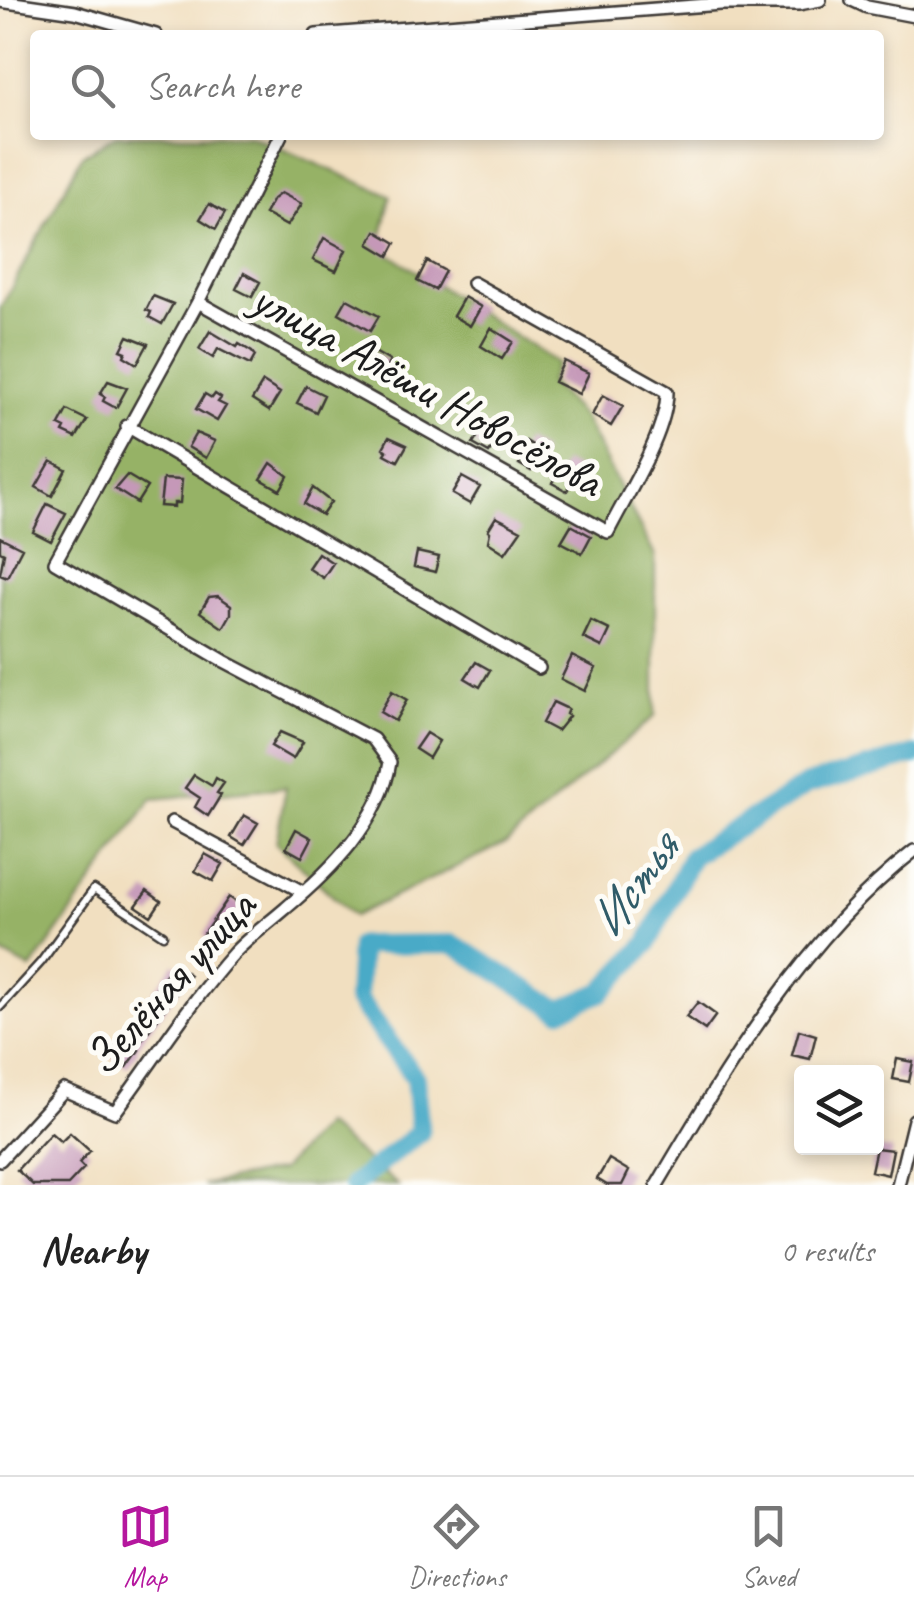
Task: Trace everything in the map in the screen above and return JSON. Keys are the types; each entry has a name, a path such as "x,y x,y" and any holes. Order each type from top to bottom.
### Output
{"street":[{"path":"381,30 820,0"},
{"path":"852,0 914,16"},
{"path":"0,1 75,12 138,30"},
{"name":"улица Алёши Новосёлова","path":"279,140 198,302 55,562 224,661 372,739 390,762 380,802 340,855 303,892"},
{"name":"улица Алёши Новосёлова","path":"198,302 608,532 656,434 667,392 474,283"},
{"path":"127,426 539,668"},
{"path":"172,822 303,892"},
{"path":"657,1185 718,1082 799,970 851,910 913,853"},
{"name":"Зелёная улица","path":"0,1160 64,1090 114,1112 235,952 303,892"},
{"path":"898,1185 914,1120"}],"lane":[{"path":"0,1007 41,962 94,889 164,934"}],"green space":[{"path":"108,140 262,140 391,196 379,247 557,363 549,382 583,417 655,556 655,716 506,843 354,916 276,843 286,787 152,799 31,969 0,952 0,309 82,156"},
{"path":"324,1125 398,1185 202,1185 281,1170"}],"building":[{"path":"281,193 302,204 287,226 265,214"},
{"path":"209,204 225,213 216,229 200,219"},
{"path":"376,231 396,243 389,256 369,244"},
{"path":"324,238 346,250 336,271 313,260"},
{"path":"427,261 445,271 435,290 417,281"},
{"path":"244,273 260,282 252,297 236,289"},
{"path":"153,296 173,304 162,324 149,317 151,312 146,310"},
{"path":"464,297 481,307 470,326 453,316"},
{"path":"347,299 379,316 370,331 339,313"},
{"path":"491,328 513,342 502,359 481,346"},
{"path":"210,331 252,352 255,356 250,365 218,349 213,358 199,349"},
{"path":"128,336 148,344 137,364 121,350"},
{"path":"373,351 390,361 383,374 379,372 377,376 363,368"},
{"path":"564,361 589,373 579,394 554,382"},
{"path":"108,381 127,388 116,408 103,401 105,397 100,394"},
{"path":"263,382 280,393 269,411 252,400"},
{"path":"306,386 324,395 316,412 297,403"},
{"path":"205,394 212,398 215,394 221,398 218,402 226,406 217,421 196,409"},
{"path":"603,395 623,406 611,426 592,415"},
{"path":"67,410 87,420 76,438 63,432 65,428 59,425"},
{"path":"483,427 499,436 489,453 473,444"},
{"path":"196,433 215,441 206,458 188,447"},
{"path":"389,437 407,445 398,461 385,454 383,448"},
{"path":"526,441 542,451 536,470 519,464 526,452 521,449"},
{"path":"51,461 66,469 52,496 36,487"},
{"path":"564,462 578,469 567,491 552,483"},
{"path":"271,463 288,476 280,490 261,479"},
{"path":"127,475 147,487 137,503 115,489"},
{"path":"462,477 480,487 470,504 452,494"},
{"path":"163,479 182,480 180,503 174,503 174,507 160,506"},
{"path":"313,488 331,502 322,515 304,504"},
{"path":"47,504 66,513 51,541 33,532"},
{"path":"496,517 521,530 505,553 488,542 488,530"},
{"path":"571,525 591,536 582,553 561,542"},
{"path":"0,537 22,548 7,577 0,574 4,553 0,551"},
{"path":"417,552 439,557 435,572 414,567"},
{"path":"318,553 333,563 323,578 308,568"},
{"path":"218,596 231,605 223,628 200,612 209,597"},
{"path":"591,621 610,630 602,647 583,638"},
{"path":"572,656 596,668 585,691 561,679"},
{"path":"476,662 490,670 480,687 465,678"},
{"path":"392,691 407,700 395,721 380,712"},
{"path":"553,702 568,709 569,716 557,731 542,723"},
{"path":"280,732 303,742 293,759 271,746"},
{"path":"426,733 439,741 429,758 415,749"},
{"path":"194,775 212,786 216,778 224,783 208,816 195,807 200,798 185,788"},
{"path":"244,815 258,823 244,845 231,837"},
{"path":"296,829 312,838 302,857 286,848"},
{"path":"205,854 223,864 213,881 195,871"},
{"path":"147,891 161,901 151,916 136,906"},
{"path":"229,897 242,906 217,945 203,935"},
{"path":"174,963 190,975 136,1048 139,1050 127,1067 109,1054"},
{"path":"698,1002 716,1015 705,1030 686,1017"},
{"path":"799,1030 816,1035 810,1059 792,1055"},
{"path":"897,1059 913,1062 909,1082 893,1079"},
{"path":"51,1133 61,1142 70,1133 90,1151 79,1163 84,1168 68,1185 33,1185 17,1170"},
{"path":"884,1149 893,1150 888,1175 871,1171 874,1155 884,1155"},
{"path":"609,1159 629,1171 622,1185 607,1185 597,1179"}],"waterway":[{"name":"Истья","path":"353,1185 420,1132 415,1078 357,999 360,945 453,944 560,1010 602,992 647,944 692,856 807,785 914,755"}]}
